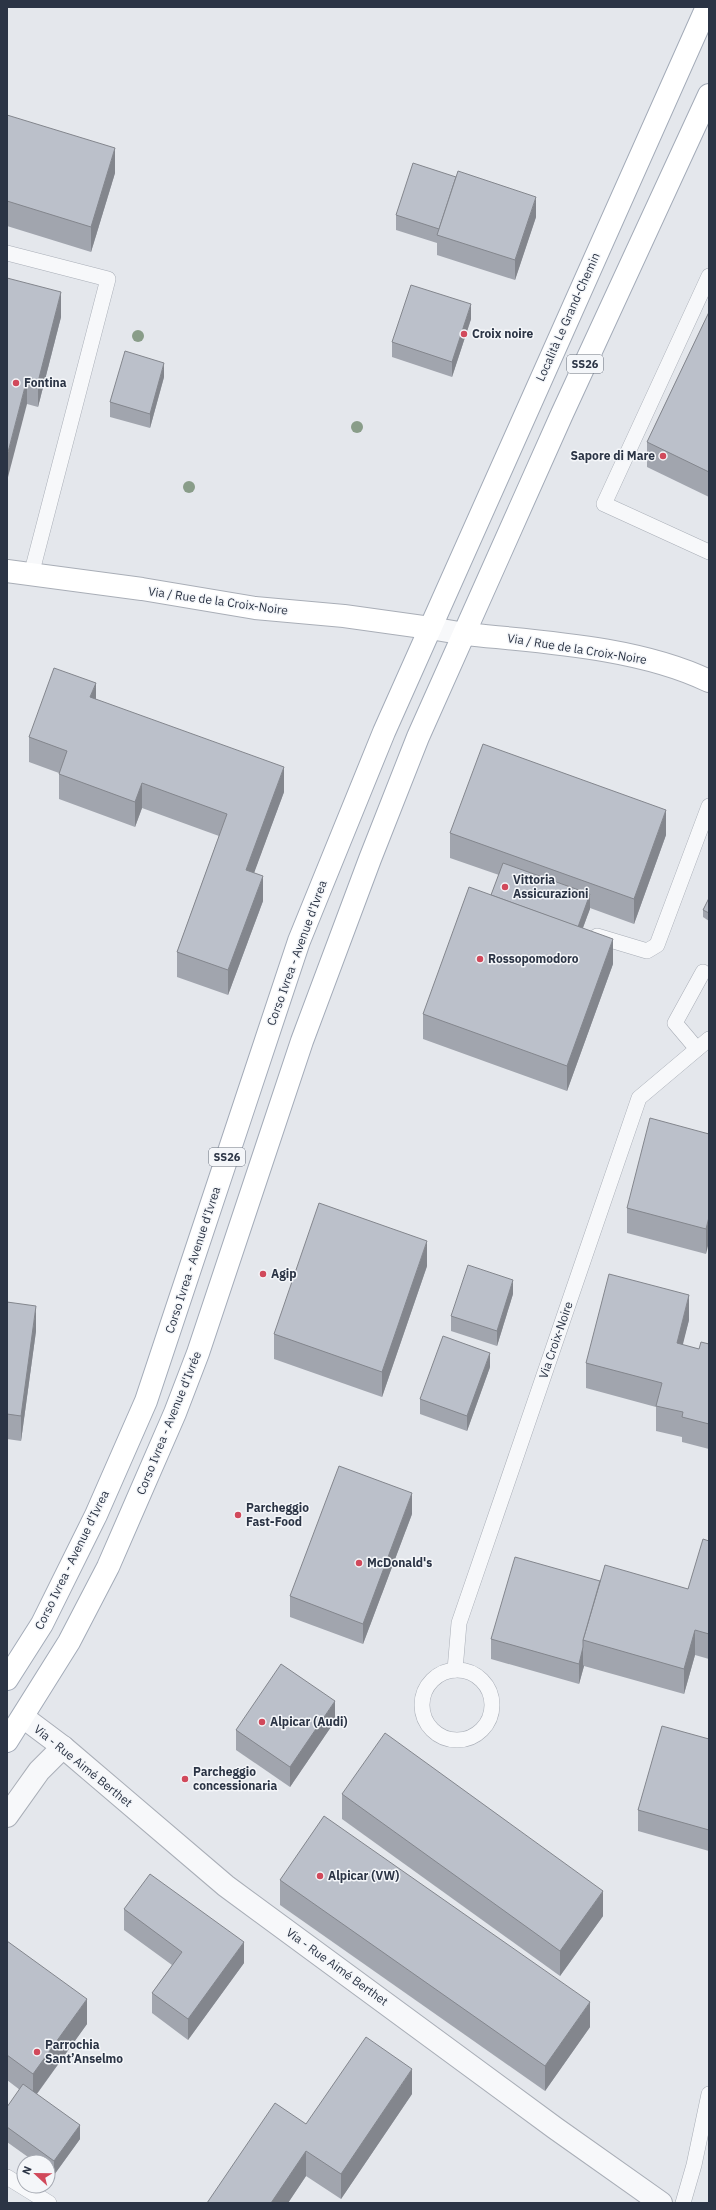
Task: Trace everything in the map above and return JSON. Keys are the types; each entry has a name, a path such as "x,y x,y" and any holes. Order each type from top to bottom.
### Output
{"main road":[{"name":"Località Le Grand-Chemin","path":"430,628 707,7"},
{"name":"SS26","path":"465,634 562,414 709,95"},
{"name":"Via / Rue de la Croix-Noire","path":"7,571 255,608 344,616 430,628"},
{"name":"Corso Ivrea - Avenue d'Ivrea","path":"7,1678 42,1624 96,1515 146,1400 299,941 384,732 430,628"},
{"name":"Via / Rue de la Croix-Noire","path":"465,634 641,656 709,681"},
{"name":"Corso Ivrea - Avenue d'Ivrée","path":"7,1741 69,1642 108,1567 176,1413 198,1353 302,1041 375,845 418,737 465,634"}],"street":[{"path":"430,628 465,634"},
{"name":"Via - Rue Aimé Berthet","path":"23,1717 63,1747 226,1886 555,2128 661,2203"},
{"path":"7,1816 40,1771 63,1747"}],"lane":[{"path":"7,253 108,279 31,575"},
{"path":"709,276 604,504 709,552"},
{"path":"597,936 647,950 657,945 709,806"},
{"path":"697,1049 675,1023 703,972"},
{"name":"Via Croix-Noire","path":"455,1670 455,1653 461,1616 640,1098 709,1039"},
{"path":"448,1670 455,1670 463,1670 478,1676 488,1688 492,1704 489,1719 480,1732 466,1739 450,1740 436,1733 425,1721 421,1706 424,1690 434,1678 448,1670"},
{"path":"683,2203 694,2165 709,2094"},
{"path":"7,2177 49,2203"}],"building":[{"path":"7,115 115,148 91,227 7,201"},
{"path":"413,163 456,177 439,229 396,215"},
{"path":"458,171 536,197 515,260 437,235"},
{"path":"7,278 61,292 38,382 27,379 7,456"},
{"path":"411,285 471,304 452,362 392,342"},
{"path":"709,312 709,472 647,442"},
{"path":"125,351 164,363 150,414 110,402"},
{"path":"54,668 96,683 90,697 284,767 246,870 263,876 228,970 177,952 227,814 142,783 135,802 59,774 67,751 29,737"},
{"path":"483,744 666,810 634,899 450,833"},
{"path":"503,863 590,894 578,927 491,895"},
{"path":"469,887 613,939 567,1066 423,1014"},
{"path":"709,898 709,913 703,910"},
{"path":"650,1118 709,1134 709,1217 706,1229 627,1208"},
{"path":"319,1203 427,1241 382,1372 274,1334"},
{"path":"468,1265 513,1280 497,1331 451,1316"},
{"path":"609,1274 689,1295 677,1343 699,1349 701,1342 709,1344 709,1424 682,1417 683,1412 656,1406 662,1383 586,1363"},
{"path":"7,1302 36,1306 21,1416 7,1414"},
{"path":"443,1336 490,1353 467,1416 420,1399"},
{"path":"339,1466 412,1493 363,1624 290,1596"},
{"path":"703,1539 709,1541 709,1634 695,1630 684,1669 583,1640 605,1565 688,1589"},
{"path":"515,1557 600,1581 583,1640 579,1664 491,1639"},
{"path":"281,1664 335,1701 290,1767 236,1730"},
{"path":"662,1726 709,1739 709,1830 638,1810"},
{"path":"385,1733 603,1891 560,1951 342,1794"},
{"path":"324,1816 590,2002 545,2066 280,1880"},
{"path":"150,1874 244,1942 188,2019 152,1993 182,1952 124,1909"},
{"name":"Parrochia Sant’Anselmo","path":"7,1941 87,1999 33,2074 7,2055"},
{"path":"366,2037 412,2069 341,2174 306,2151 271,2203 207,2203 275,2103 306,2124"},
{"path":"23,2084 80,2125 56,2158 56,2154 44,2154 7,2127 7,2107"}],"place":[{"name":"Croix noire","path":"464,334"},
{"name":"Fontina","path":"16,383"},
{"name":"Sapore di Mare","path":"663,456"},
{"name":"Vittoria Assicurazioni","path":"505,887"},
{"name":"Rossopomodoro","path":"480,959"},
{"name":"Agip","path":"263,1274"},
{"name":"Parcheggio Fast-Food","path":"238,1515"},
{"name":"McDonald's","path":"359,1563"},
{"name":"Alpicar (Audi)","path":"262,1722"},
{"name":"Parcheggio concessionaria","path":"185,1779"},
{"name":"Alpicar (VW)","path":"320,1876"},
{"name":"Parrochia Sant’Anselmo","path":"37,2052"}]}
